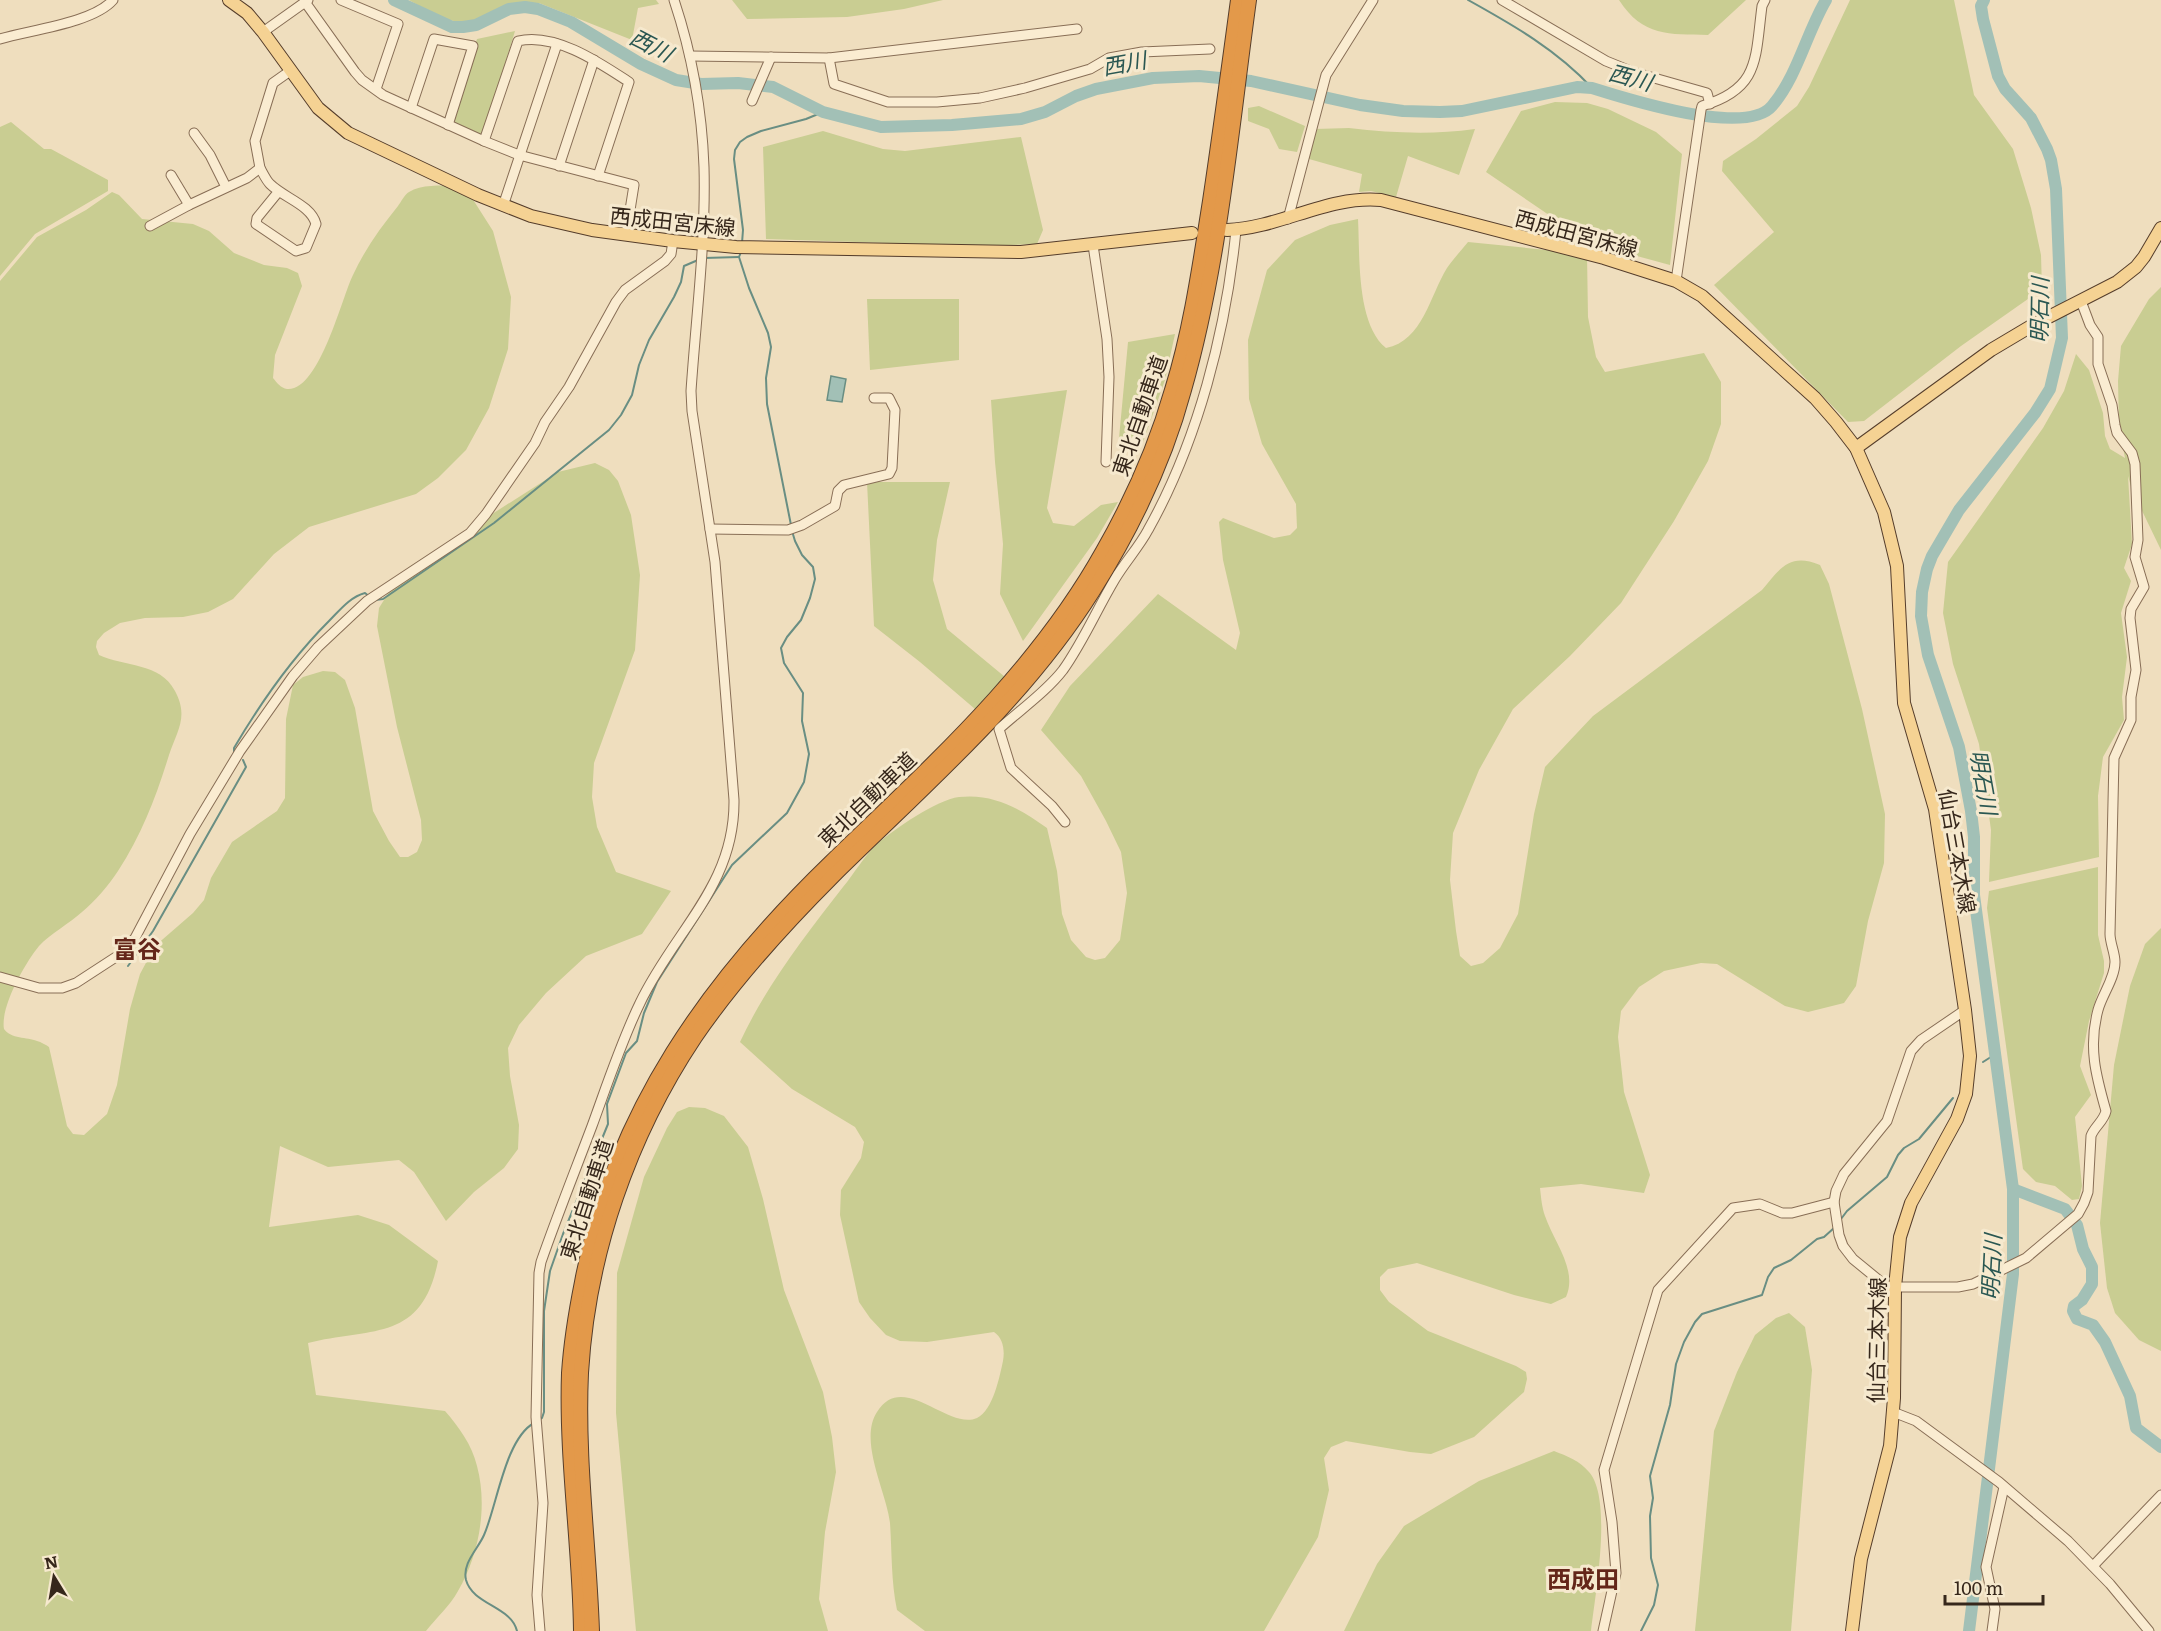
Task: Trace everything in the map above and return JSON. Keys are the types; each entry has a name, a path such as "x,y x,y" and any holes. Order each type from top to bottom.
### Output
{"highway":[{"name":"東北自動車道","path":"1235,64 1238,0"},
{"name":"東北自動車道","path":"592,1631 580,1425 582,1370 587,1319 597,1265 610,1217 638,1139 675,1070 696,1036 727,994 794,916 959,753 1009,700 1067,629 1112,558 1149,485 1184,394 1206,296 1235,64 1250,0"},
{"name":"東北自動車道","path":"581,1631 568,1426 570,1369 575,1317 586,1262 598,1214 627,1136 664,1065 716,988 785,908 952,745 1007,685 1058,623 1103,552 1139,481 1172,391 1185,340 1230,98"}],"main road":[{"name":"西成田宮床線","path":"229,0 247,13 263,32 318,108 348,133 373,147 503,206 550,221 673,241 701,255 742,247 1021,252 1192,233"},
{"name":"西成田宮床線","path":"1232,230 1288,219 1351,200 1381,200 1604,258 1676,281 1702,296 1815,398 1856,448"},
{"path":"1856,448 2008,339 2117,282 2136,267 2161,228"},
{"name":"仙台三本木線","path":"1852,1631 1861,1559 1890,1446 1897,1254 1911,1203 1957,1119 1966,1094 1970,1056 1935,809 1904,703 1897,566 1893,544 1884,512 1856,448"}],"street":[{"path":"0,39 85,18 108,5 112,0"},
{"path":"341,0 398,24 376,89"},
{"path":"540,1631 537,1595 543,1503 536,1421 539,1273 545,1250 623,1042 640,1003 655,974 712,888 723,865 732,834 734,800 715,562 691,391 701,255 704,166 692,66 674,0"},
{"path":"1288,219 1326,75 1373,0"},
{"path":"1502,0 1606,61 1633,72 1707,93 1710,104"},
{"path":"1676,281 1702,106 1720,101 1737,91 1750,76 1755,62 1765,0"},
{"path":"263,32 307,1 355,72 362,80 376,89 411,108 519,155 634,185 626,235"},
{"path":"690,56 769,61 829,58 1077,30"},
{"path":"411,108 434,39 473,46 448,124"},
{"path":"484,141 518,41 527,39 557,44 594,60 628,82 598,176"},
{"path":"503,206 557,44"},
{"path":"829,58 834,84 888,102 937,102 980,98 1025,88 1089,69 1109,58 1142,52 1210,49"},
{"path":"559,166 594,60"},
{"path":"752,101 769,61"},
{"path":"279,191 257,218 256,224 296,251 306,248 316,224 314,216 268,183 260,168 255,141 273,83 290,71"},
{"path":"194,133 210,155 226,187"},
{"path":"150,226 189,204 247,178 260,168"},
{"path":"171,175 189,204"},
{"path":"1065,822 1052,806 1011,768 999,729 1059,670 1116,577 1147,532 1176,474 1194,426 1224,306 1232,230"},
{"path":"0,977 39,988 62,988 76,983 119,955 135,938 190,834 240,750 293,676 318,647 367,601 470,533 486,514 535,443 616,302 625,290 665,261 671,254 673,241"},
{"path":"1093,245 1107,339 1109,377 1106,462"},
{"path":"1965,1010 1921,1040 1911,1051 1887,1121 1844,1174 1836,1191 1834,1202 1843,1246 1853,1259 1886,1286 1958,1287 1972,1284 2026,1258 2078,1214 2088,1192 2092,1131 2105,1116 2106,1111 2093,1061 2097,1012 2114,970 2115,961 2110,934 2114,758 2131,720 2131,697 2136,670 2130,618 2131,609 2144,587 2135,556 2138,540 2135,464 2132,453 2117,433 2112,405 2098,364 2098,337 2079,302"},
{"path":"710,529 792,529 835,506 838,491 844,485 889,474 892,468 895,410 889,398 874,398"},
{"path":"1603,1631 1616,1573 1612,1522 1604,1470 1658,1290 1733,1208 1760,1204 1782,1214 1834,1202"},
{"path":"1893,1412 1916,1421 2002,1485 2068,1541 2110,1584 2149,1631"},
{"path":"1992,1631 1995,1609 1986,1568 2002,1485"},
{"path":"2093,1566 2161,1495"}],"green space":[{"path":"409,0 656,0 659,4 638,8 632,40 539,3 513,4 486,17 463,23 440,18"},
{"path":"732,0 943,0 904,9 847,17 747,19"},
{"path":"1619,0 1746,0 1708,35 1669,33 1647,27 1628,12"},
{"path":"1850,0 1954,0 1974,95 2013,149 2031,208 2041,255 2042,289 1961,346 1864,421 1848,422 1714,285 1774,232 1722,171 1723,161 1756,139 1797,106 1809,87"},
{"path":"515,31 484,134 480,136 450,123 477,39"},
{"path":"1555,102 1587,103 1608,109 1656,132 1682,154 1670,265 1567,237 1568,228 1486,172 1521,111"},
{"path":"1259,106 1305,126 1297,152 1279,149 1269,129 1248,121 1248,108"},
{"path":"11,122 44,149 51,149 108,180 108,191 35,234 0,276 0,127"},
{"path":"1349,128 1412,133 1475,129 1459,175 1408,156 1396,197 1371,191 1359,192 1362,174 1309,159 1315,129"},
{"path":"823,131 883,149 905,151 1021,137 1043,230 1037,244 979,246 766,239 763,147"},
{"path":"454,185 472,198 493,231 511,297 508,349 489,408 466,450 438,478 416,494 309,527 274,554 233,599 208,612 183,617 145,618 120,623 104,633 97,641 96,647 99,655 151,670 168,682 179,700 180,724 153,800 127,857 102,893 39,946 15,986 6,1009 4,1029 11,1035 39,1041 49,1047 67,1126 73,1134 84,1135 107,1114 117,1085 130,1009 140,974 155,946 193,913 204,900 211,878 232,842 277,811 285,798 286,719 293,685 303,677 323,671 335,672 345,680 355,708 373,811 400,857 408,857 417,852 422,840 421,820 397,727 377,626 379,608 409,567 558,472 595,463 609,470 618,481 631,515 640,575 635,650 594,763 592,797 597,827 616,872 671,891 642,934 586,956 546,993 519,1025 508,1048 510,1076 519,1125 518,1149 504,1168 474,1192 446,1221 414,1172 399,1160 328,1167 280,1146 269,1227 358,1215 389,1225 438,1261 430,1287 420,1306 406,1319 391,1327 373,1332 308,1343 316,1395 445,1411 455,1423 472,1451 482,1498 480,1530 471,1562 455,1596 426,1631 0,1631 0,281 37,237 86,210 112,192 119,195 142,219 193,224 209,231 234,253 264,265 287,268 298,273 302,286 275,355 273,378 287,389 299,386 309,376 319,360 358,265 385,222 405,196 414,189"},
{"path":"1358,219 1364,306 1376,337 1386,348 1399,344 1417,327 1447,268 1468,242 1587,254 1588,317 1596,357 1605,372 1704,353 1721,382 1721,424 1708,461 1674,521 1621,603 1570,656 1513,709 1479,770 1453,833 1450,880 1460,956 1471,966 1483,963 1500,948 1518,914 1534,814 1545,767 1593,716 1762,590 1780,569 1800,560 1820,565 1829,584 1862,709 1885,814 1884,863 1868,921 1856,986 1844,1003 1808,1012 1785,1006 1717,964 1701,963 1664,971 1639,987 1621,1011 1618,1037 1624,1092 1650,1175 1644,1193 1581,1184 1540,1188 1544,1213 1567,1266 1569,1277 1566,1297 1551,1304 1514,1295 1417,1263 1388,1269 1380,1277 1380,1290 1389,1302 1428,1331 1526,1372 1524,1392 1474,1437 1431,1454 1346,1441 1331,1447 1324,1458 1329,1490 1318,1537 1264,1631 925,1631 897,1610 890,1523 872,1452 872,1424 877,1412 888,1401 900,1397 926,1404 953,1417 965,1420 977,1418 983,1414 995,1392 1003,1361 1003,1345 994,1332 927,1342 900,1341 886,1335 870,1318 859,1302 840,1215 841,1190 861,1158 864,1142 855,1127 792,1089 740,1042 750,1021 787,962 868,854 877,844 905,823 950,799 972,796 995,800 1017,809 1047,828 1057,871 1062,914 1071,940 1086,957 1095,960 1105,958 1120,940 1127,893 1121,852 1081,776 1041,730 1070,686 1158,594 1236,650 1240,633 1223,560 1219,522 1223,518 1274,538 1290,535 1297,528 1296,504 1262,444 1249,399 1248,340 1267,270 1295,240 1330,225"},
{"path":"2161,287 2161,550 2132,490 2128,476 2132,544 2124,568 2131,581 2121,613 2127,657 2122,697 2124,720 2103,757 2098,796 2099,857 1989,882 1991,830 1979,744 1953,664 1943,613 1948,562 2043,428 2064,391 2076,354 2089,370 2103,413 2105,436 2110,449 2125,458 2119,426 2118,381 2121,346 2149,299"},
{"path":"867,299 959,299 959,360 870,370"},
{"path":"1175,334 1165,380 1143,442 1119,438 1128,342"},
{"path":"1067,390 1047,508 1053,523 1074,526 1101,505 1118,502 1097,538 1023,641 1000,594 1003,544 991,400"},
{"path":"867,482 950,482 937,540 933,580 947,629 1005,677 975,709 874,626"},
{"path":"2098,867 2098,935 2104,961 2104,973 2089,1021 2080,1066 2091,1095 2075,1117 2082,1186 2079,1199 2072,1200 2055,1186 2036,1182 2023,1169 1987,908 1989,891"},
{"path":"2161,928 2161,1351 2139,1340 2115,1313 2107,1288 2100,1223 2114,1065 2130,986 2145,944"},
{"path":"689,1107 705,1108 724,1116 748,1147 763,1199 784,1290 823,1392 836,1472 825,1532 819,1599 828,1631 636,1631 616,1413 617,1273 644,1177 677,1112"},
{"path":"1789,1313 1805,1327 1812,1370 1791,1631 1695,1631 1714,1431 1737,1372 1755,1335 1776,1318"},
{"path":"1554,1451 1577,1462 1589,1472 1596,1485 1600,1503 1600,1549 1591,1631 1344,1631 1377,1564 1404,1526 1479,1481"}],"water":[{"path":"831,376 846,379 842,402 827,400"}],"waterway":[{"name":"西川","path":"394,0 452,27 476,25 509,9 525,7 538,9 571,22 641,64 676,80 701,84 738,83 773,87 823,112 881,127 952,125 1021,119 1045,112 1076,96 1096,89 1153,78 1199,76 1251,81 1360,105 1403,111 1462,111 1577,87 1592,88 1685,113 1738,118 1758,115 1772,106 1781,94 1826,0"},
{"path":"1468,0 1549,50 1592,88"},
{"name":"明石川","path":"1969,1631 2013,1274 2013,1189 1974,895 1974,837 1971,811 1959,747 1928,655 1921,616 1922,592 1932,556 1959,510 2035,413 2050,389 2062,338 2056,189 2051,160 2031,118 2005,89 1998,76 1983,19 1981,6 1984,0"},
{"path":"742,243 743,230 734,159 735,150 747,137 823,112"},
{"path":"741,252 739,257 768,333 771,347 766,378 767,404 791,525"},
{"path":"704,258 739,257"},
{"path":"375,600 383,599 494,523 609,430 632,395 639,365 649,340 674,297 681,282 684,266 698,260"},
{"path":"539,1420 544,1412 544,1311 550,1271 608,1124 607,1104 626,1053 637,1041 644,1013 657,982 732,865 787,813 804,782 809,754 802,721 803,693 784,663 781,648 801,620 815,579 813,567 802,555 792,531"},
{"path":"234,752 234,748 277,682 315,635 350,601 365,593 370,597"},
{"path":"128,966 153,931 246,767 243,760"},
{"path":"1983,1062 1994,1055"},
{"path":"1841,1219 1847,1211 1887,1177 1898,1155 1904,1148 1919,1139 1953,1098"},
{"path":"2013,1189 2065,1209 2077,1225 2083,1249 2092,1267 2092,1284 2082,1300 2074,1306 2073,1311 2077,1319 2093,1325 2105,1342 2130,1396 2136,1428 2161,1447"},
{"path":"1641,1631 1654,1605 1658,1585 1651,1558 1650,1516 1653,1498 1650,1476 1670,1405 1676,1364 1684,1342 1702,1314 1762,1295 1768,1277 1774,1268 1791,1260 1834,1228"},
{"path":"517,1631 507,1616 476,1595 470,1588 465,1574 468,1562 489,1523 509,1458 524,1431 534,1423"}],"district":[{"name":"富谷","path":"137,947"},
{"name":"西成田","path":"1583,1577"}]}
